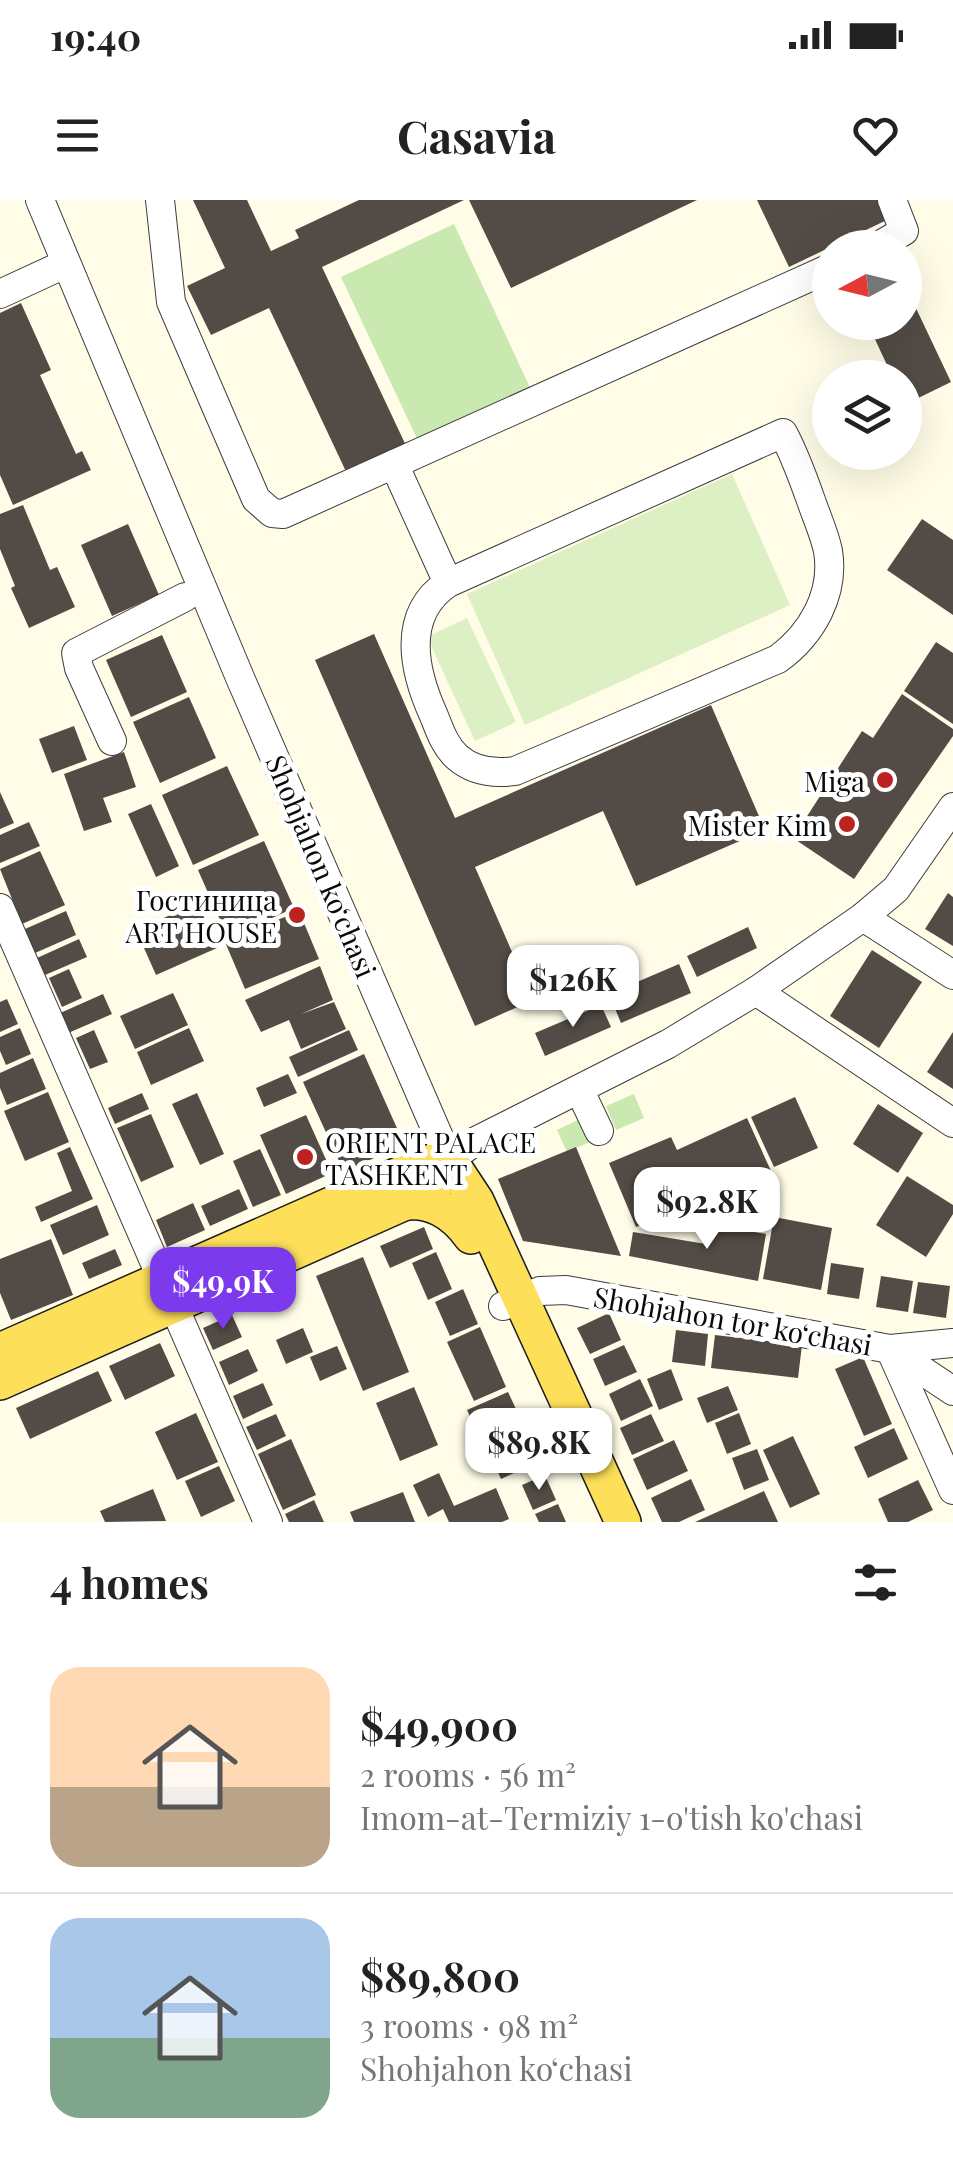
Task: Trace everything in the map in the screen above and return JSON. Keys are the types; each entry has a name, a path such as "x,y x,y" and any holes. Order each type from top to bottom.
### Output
{"main road":[{"path":"0,1351 402,1203 435,1184 449,1160"},
{"path":"0,1382 167,1292 426,1163 449,1160"},
{"name":"Shohjahon koʻchasi","path":"449,1160 459,1209 471,1236 512,1302 623,1522"},
{"name":"Shohjahon koʻchasi","path":"449,1160 476,1201 600,1522"},
{"path":"402,1203 426,1203 447,1211 471,1236"}],"street":[{"name":"Shohjahon koʻchasi","path":"40,200 449,1160"},
{"path":"160,200 171,302 256,500 263,508 283,514 812,276"},
{"path":"892,200 904,230"},
{"path":"0,294 65,264"},
{"path":"783,433 796,458 828,550 828,582 819,611 802,639 778,659 516,770 497,774 459,759 447,746 420,684 414,658 420,614 436,591 448,583 783,433"},
{"path":"394,464 448,583"},
{"path":"112,741 76,653 186,597"},
{"path":"449,1160 474,1142 580,1092 756,992 896,890 953,807"},
{"path":"0,908 268,1522"},
{"path":"863,917 953,975"},
{"path":"756,992 953,1123"},
{"path":"580,1092 600,1131"},
{"name":"Shohjahon tor koʻchasi","path":"512,1302 540,1291 566,1290 890,1349 953,1391"},
{"path":"953,1343 890,1349 953,1490"}],"green space":[{"path":"454,224 532,392 420,445 341,277"},
{"path":"732,474 790,605 525,725 467,594"},
{"path":"467,618 516,722 475,741 427,637"},
{"path":"634,1094 644,1118 616,1130 606,1106"},
{"path":"580,1119 590,1142 567,1152 557,1130"}],"building":[{"path":"193,200 247,200 271,251 299,238 295,230 359,200 464,200 322,267 409,452 350,480 269,308 211,335 187,286 225,268"},
{"path":"469,200 697,200 511,288"},
{"path":"757,200 885,200 893,217 866,230 812,230 812,256 789,267"},
{"path":"21,303 51,370 40,375 76,454 82,451 91,470 13,505 0,475 0,313"},
{"path":"922,321 951,382 922,396 922,360 885,360 875,340 922,340"},
{"path":"23,505 50,570 57,567 75,607 29,628 11,588 15,586 0,549 0,514"},
{"path":"922,519 953,540 953,615 887,570"},
{"path":"128,524 159,595 112,616 81,545"},
{"path":"374,634 455,818 711,705 765,830 636,886 603,811 475,867 533,1000 475,1026 315,660"},
{"path":"162,635 187,692 131,717 106,660"},
{"path":"936,642 953,653 953,724 904,691"},
{"path":"902,694 953,729 953,736 854,879 793,838 862,731 873,738"},
{"path":"189,697 216,758 160,783 133,722"},
{"path":"74,726 87,760 52,773 39,739"},
{"path":"124,752 136,787 103,798 112,822 84,831 64,774"},
{"path":"227,766 259,835 193,865 162,795"},
{"path":"0,792 14,823 0,829"},
{"path":"151,804 179,866 156,877 128,814"},
{"path":"29,822 40,846 0,863 0,835"},
{"path":"264,841 294,908 228,938 198,870"},
{"path":"40,851 65,905 22,924 0,869"},
{"path":"948,893 953,897 953,946 925,929"},
{"path":"198,903 217,948 156,975 136,930"},
{"path":"66,911 76,935 35,953 25,929"},
{"path":"299,911 319,959 245,989 225,942"},
{"path":"748,927 757,948 697,977 687,956"},
{"path":"79,939 87,957 45,975 37,958"},
{"path":"872,950 922,982 879,1048 830,1016"},
{"path":"679,964 691,993 621,1023 609,994"},
{"path":"320,966 333,1000 301,1014 334,1002 346,1029 301,1049 289,1020 261,1032 245,1000"},
{"path":"69,969 82,998 62,1007 49,978"},
{"path":"173,993 188,1025 135,1049 120,1016"},
{"path":"103,994 112,1014 66,1034 58,1014"},
{"path":"7,999 18,1024 0,1032 0,1002"},
{"path":"601,1005 611,1027 545,1056 535,1033"},
{"path":"20,1028 31,1054 6,1065 0,1037"},
{"path":"189,1028 204,1061 151,1085 137,1052"},
{"path":"94,1030 108,1062 90,1069 76,1038"},
{"path":"349,1030 358,1050 298,1077 289,1057"},
{"path":"953,1032 953,1089 927,1072"},
{"path":"364,1054 404,1144 344,1172 303,1082"},
{"path":"33,1058 46,1089 7,1105 0,1088 0,1073"},
{"path":"288,1074 297,1093 264,1107 256,1088"},
{"path":"48,1092 69,1142 25,1161 4,1111"},
{"path":"142,1093 149,1109 115,1124 108,1108"},
{"path":"197,1093 224,1154 200,1165 172,1104"},
{"path":"795,1097 818,1148 774,1167 751,1117"},
{"path":"878,1104 923,1133 898,1173 853,1144"},
{"path":"151,1114 174,1167 141,1182 117,1128"},
{"path":"306,1115 332,1173 286,1194 260,1135"},
{"path":"747,1118 771,1171 701,1203 687,1172 698,1201 636,1227 609,1163 671,1137 677,1150"},
{"path":"70,1147 93,1199 41,1222 35,1207 72,1191 57,1153"},
{"path":"576,1147 621,1256 523,1241 498,1179"},
{"path":"260,1149 281,1195 253,1207 233,1161"},
{"path":"907,1176 953,1205 953,1214 926,1257 876,1225"},
{"path":"239,1189 248,1209 210,1226 201,1206"},
{"path":"193,1203 205,1230 167,1247 156,1220"},
{"path":"97,1205 109,1235 63,1255 50,1225"},
{"path":"774,1217 832,1228 821,1290 763,1279"},
{"path":"709,1224 766,1234 758,1281 629,1256 633,1232 706,1244"},
{"path":"424,1227 433,1249 390,1268 380,1246"},
{"path":"51,1239 73,1295 11,1320 0,1293 0,1259"},
{"path":"115,1249 122,1265 89,1279 82,1263"},
{"path":"436,1252 452,1289 428,1300 412,1263"},
{"path":"363,1257 409,1372 363,1391 316,1276"},
{"path":"831,1263 864,1268 859,1299 827,1294"},
{"path":"881,1276 913,1281 908,1312 876,1307"},
{"path":"918,1282 950,1286 946,1318 913,1313"},
{"path":"463,1289 478,1324 450,1336 435,1302"},
{"path":"609,1313 621,1340 590,1354 577,1328"},
{"path":"232,1315 242,1337 213,1350 203,1328"},
{"path":"480,1327 506,1387 474,1401 447,1342"},
{"path":"303,1328 313,1352 286,1364 276,1340"},
{"path":"676,1330 708,1334 705,1366 672,1362"},
{"path":"715,1335 802,1345 798,1378 711,1368"},
{"path":"160,1343 175,1376 125,1400 109,1366"},
{"path":"624,1345 637,1372 605,1386 593,1359"},
{"path":"337,1346 347,1369 320,1381 310,1357"},
{"path":"248,1349 258,1371 229,1385 219,1362"},
{"path":"863,1357 892,1424 864,1436 835,1369"},
{"path":"671,1369 683,1400 659,1410 647,1379"},
{"path":"98,1371 112,1401 30,1439 16,1408"},
{"path":"640,1379 653,1406 621,1421 609,1394"},
{"path":"263,1383 273,1405 243,1419 233,1396"},
{"path":"728,1386 738,1410 707,1423 697,1398"},
{"path":"414,1387 438,1445 400,1461 376,1403"},
{"path":"508,1392 516,1409 475,1427 467,1410"},
{"path":"196,1413 218,1462 177,1480 155,1432"},
{"path":"739,1413 751,1444 727,1454 715,1423"},
{"path":"276,1414 286,1436 257,1450 246,1427"},
{"path":"516,1414 538,1462 501,1479 480,1431"},
{"path":"651,1414 664,1441 632,1455 620,1428"},
{"path":"894,1428 908,1459 868,1478 854,1447"},
{"path":"793,1436 820,1494 790,1508 763,1450"},
{"path":"291,1439 316,1495 283,1510 258,1454"},
{"path":"674,1440 688,1471 647,1490 633,1459"},
{"path":"757,1449 769,1480 744,1490 732,1458"},
{"path":"219,1466 235,1501 201,1517 185,1481"},
{"path":"439,1473 454,1506 496,1488 509,1519 449,1522 443,1509 428,1517 413,1485"},
{"path":"545,1475 556,1500 533,1510 522,1485"},
{"path":"691,1479 705,1510 679,1522 662,1522 651,1498"},
{"path":"918,1480 933,1510 908,1522 888,1522 878,1499"},
{"path":"153,1489 166,1521 105,1522 100,1511"},
{"path":"764,1491 778,1522 695,1522"},
{"path":"403,1492 415,1522 354,1522 350,1512"},
{"path":"314,1500 324,1522 289,1522 285,1514"},
{"path":"558,1504 566,1522 539,1522 535,1514"}],"place":[{"name":"Miga","path":"885,780"},
{"name":"Mister Kim","path":"847,824"},
{"name":"Гостиница ART HOUSE","path":"297,915"},
{"name":"ORIENT PALACE TASHKENT","path":"305,1157"}]}
